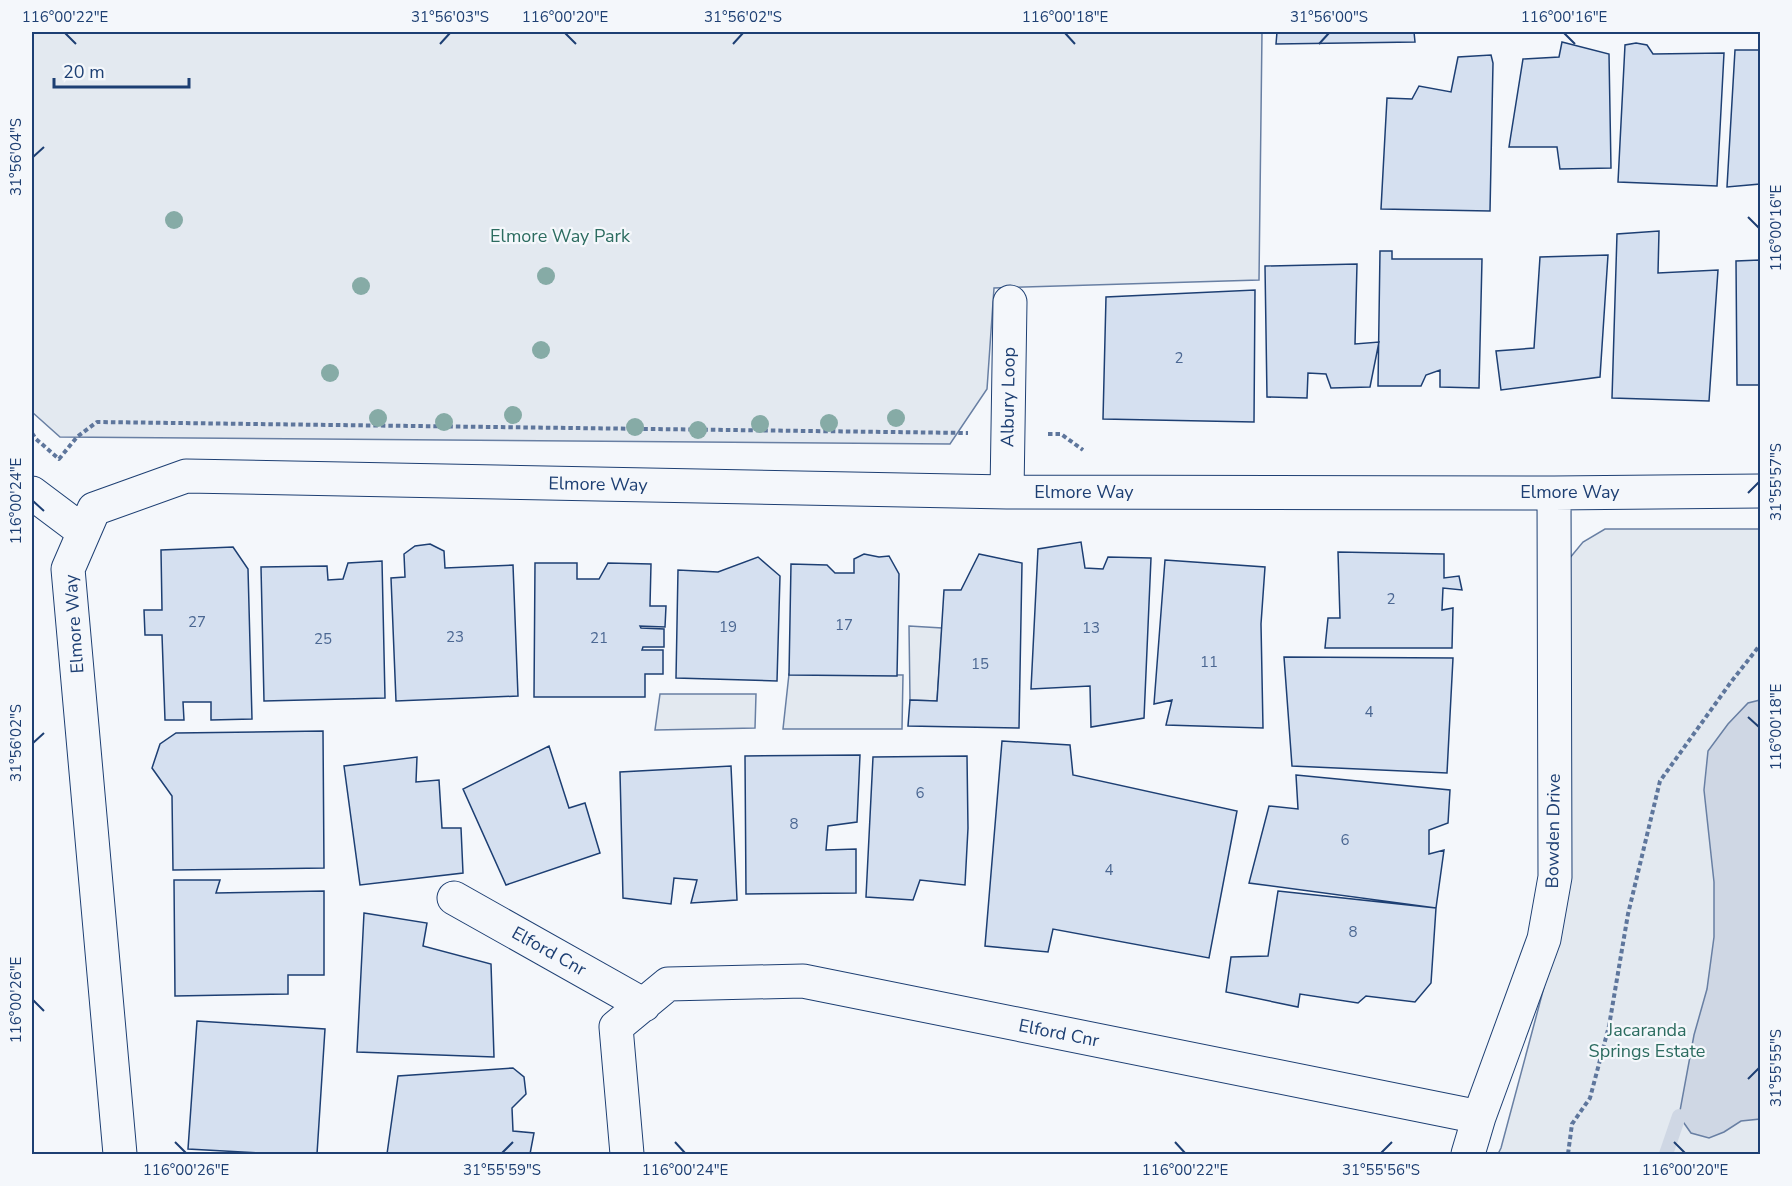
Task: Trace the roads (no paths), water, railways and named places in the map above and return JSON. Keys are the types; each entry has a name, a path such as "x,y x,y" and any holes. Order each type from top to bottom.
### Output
{"street":[{"name":"Albury Loop","path":"1007,492 1010,302"},
{"name":"Elmore Way","path":"120,1155 68,569 94,509 186,476 1007,492 1761,491"},
{"path":"32,493 84,532"},
{"name":"Bowden Drive","path":"1468,1155 1479,1117 1544,939 1555,878 1554,493"},
{"name":"Elford Cnr","path":"454,898 644,1005"},
{"name":"Elford Cnr","path":"627,1155 616,1027 668,984 803,981 1479,1117"}],"waterway":[{"path":"1666,1154 1679,1116"}],"park label":[{"name":"Elmore Way Park","path":"560,236"},
{"name":"Jacaranda Springs Estate","path":"1647,1040"}]}
